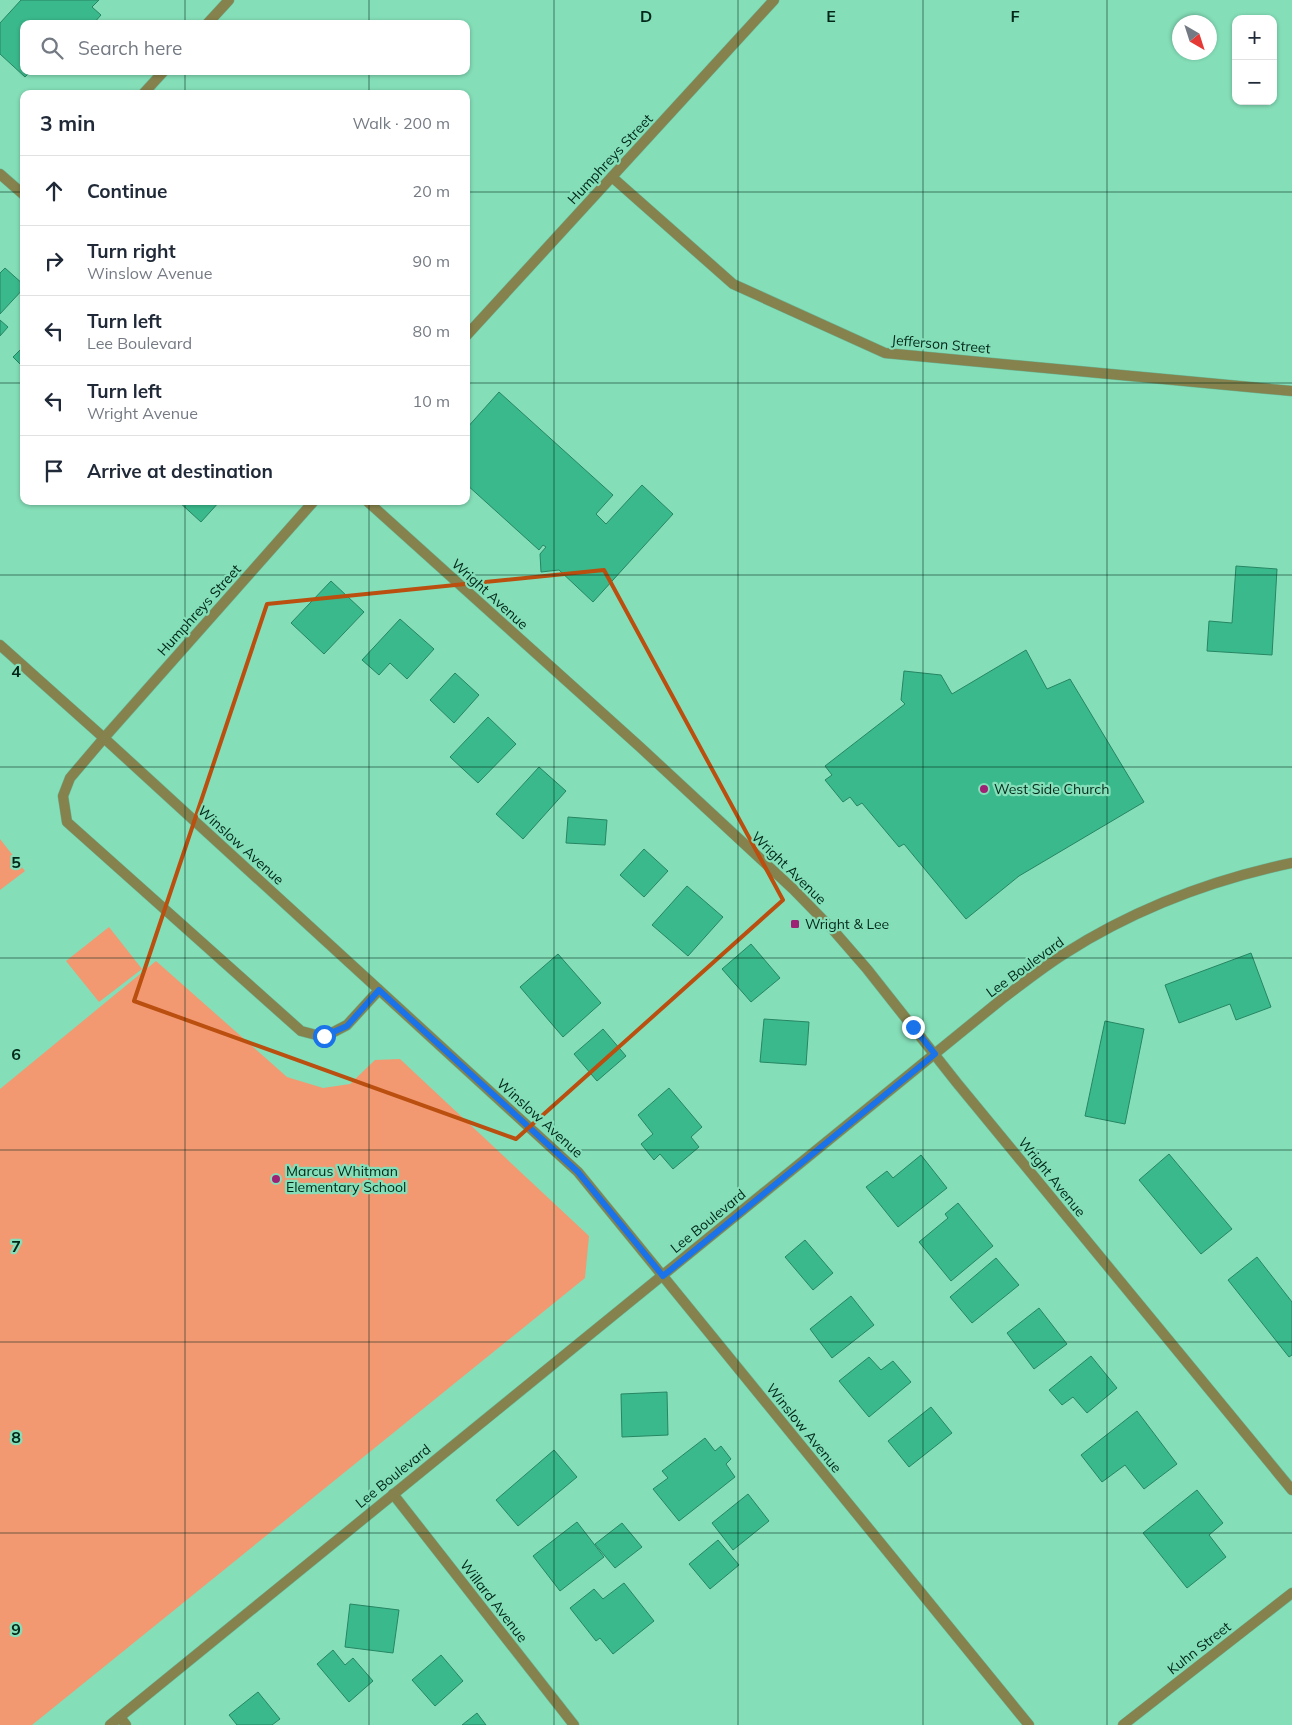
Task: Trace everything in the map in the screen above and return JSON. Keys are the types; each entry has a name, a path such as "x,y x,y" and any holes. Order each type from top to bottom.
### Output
{"street":[{"path":"211,20 229,0"},
{"name":"Humphreys Street","path":"470,332 774,0"},
{"path":"147,90 160,75"},
{"path":"0,174 20,192"},
{"name":"Jefferson Street","path":"612,177 733,284 885,353 1292,391"},
{"name":"Humphreys Street","path":"310,505 104,738 70,778 63,796 67,822 301,1031 324,1036 347,1026 379,990"},
{"name":"Wright Avenue","path":"371,505 640,747 793,889 834,930 1292,1490"},
{"name":"Winslow Avenue","path":"0,645 578,1172 1029,1725"},
{"name":"Lee Boulevard","path":"110,1725 123,1721 393,1494 1002,999 1064,954 1128,919 1171,899 1220,881 1292,863"},
{"name":"Willard Avenue","path":"393,1494 574,1725"},
{"name":"Kuhn Street","path":"1123,1725 1292,1593"}],"highlighted area":[{"path":"604,570 783,900 516,1139 134,1001 267,604"}],"shaded area":[{"path":"0,839 25,871 0,890"},
{"path":"109,927 142,969 99,1002 66,961"},
{"name":"Marcus Whitman Elementary School","path":"156,961 287,1077 323,1088 350,1084 375,1060 400,1059 589,1236 585,1278 32,1725 0,1725 0,1089"}],"building":[{"path":"21,0 99,0 92,7 101,15 97,20 20,20 20,72 0,54 0,23"},
{"path":"5,268 20,281 20,292 0,314 0,273"},
{"path":"0,320 8,327 0,336"},
{"path":"20,350 20,364 13,357"},
{"path":"499,392 613,495 596,514 606,524 642,485 673,514 593,602 559,570 541,572 540,554 546,547 543,545 539,550 470,488 470,425"},
{"path":"182,505 216,505 201,522"},
{"path":"1236,566 1277,569 1272,655 1207,651 1209,621 1232,623"},
{"path":"331,581 364,612 324,654 291,623"},
{"path":"400,619 434,649 407,679 390,663 379,675 362,660"},
{"name":"West Side Church","path":"1026,650 1047,689 1070,679 1144,802 1019,876 966,919 904,844 899,847 862,803 857,806 850,797 843,802 825,780 832,775 825,766 905,704 901,700 904,671 941,675 952,694"},
{"path":"455,673 479,695 454,723 430,700"},
{"path":"488,717 516,744 478,783 450,757"},
{"path":"539,767 566,791 523,839 496,814"},
{"path":"568,817 607,820 605,845 566,843"},
{"path":"644,849 668,871 644,897 620,875"},
{"path":"687,886 723,917 688,956 652,925"},
{"path":"751,944 780,978 751,1002 722,969"},
{"path":"1251,953 1271,1007 1236,1020 1230,1004 1179,1023 1165,985"},
{"path":"558,954 601,1003 563,1037 520,987"},
{"path":"764,1019 809,1022 806,1065 760,1062"},
{"path":"1105,1021 1144,1029 1125,1124 1085,1116"},
{"path":"603,1029 626,1056 597,1081 574,1054"},
{"path":"669,1088 702,1127 691,1137 699,1147 673,1169 660,1154 654,1160 641,1144 653,1134 638,1115"},
{"path":"1169,1154 1232,1229 1201,1254 1139,1180"},
{"path":"921,1155 947,1188 898,1227 866,1187 887,1171 893,1178"},
{"path":"958,1203 993,1246 951,1281 919,1242 948,1218 945,1214"},
{"path":"805,1240 833,1273 813,1290 785,1257"},
{"path":"1257,1257 1292,1302 1292,1355 1289,1357 1228,1280"},
{"path":"996,1258 1019,1285 972,1323 950,1297"},
{"path":"851,1296 874,1325 832,1358 810,1329"},
{"path":"1039,1308 1067,1344 1034,1369 1007,1333"},
{"path":"1091,1356 1117,1388 1087,1413 1073,1397 1062,1405 1049,1390"},
{"path":"869,1357 881,1370 893,1361 911,1382 869,1417 839,1381"},
{"path":"667,1392 668,1435 622,1437 621,1394"},
{"path":"931,1407 952,1433 909,1467 888,1441"},
{"path":"1137,1411 1177,1464 1144,1489 1125,1465 1102,1482 1081,1455"},
{"path":"705,1438 715,1451 721,1446 731,1459 726,1464 735,1477 679,1521 653,1489 668,1478 662,1471"},
{"path":"554,1450 577,1477 518,1526 496,1500"},
{"path":"1197,1490 1223,1523 1209,1535 1226,1557 1187,1588 1143,1533"},
{"path":"748,1494 769,1521 733,1550 712,1523"},
{"path":"577,1522 604,1557 560,1591 533,1556"},
{"path":"622,1523 642,1547 615,1568 595,1544"},
{"path":"718,1540 739,1565 710,1589 689,1564"},
{"path":"624,1583 654,1621 613,1654 600,1638 596,1641 570,1608 594,1589 603,1599"},
{"path":"350,1604 399,1610 393,1653 345,1647"},
{"path":"333,1650 345,1665 353,1658 373,1681 349,1702 317,1664"},
{"path":"441,1655 463,1681 435,1706 412,1680"},
{"path":"258,1692 280,1719 272,1725 237,1725 229,1715"},
{"path":"477,1713 486,1725 462,1725"}],"place":[{"name":"West Side Church","path":"984,789"},
{"name":"Wright & Lee","path":"795,924"},
{"name":"Marcus Whitman Elementary School","path":"276,1179"}],"route":[{"path":"324,1036 347,1026 379,990 578,1172 663,1276 935,1054 913,1027"}]}
